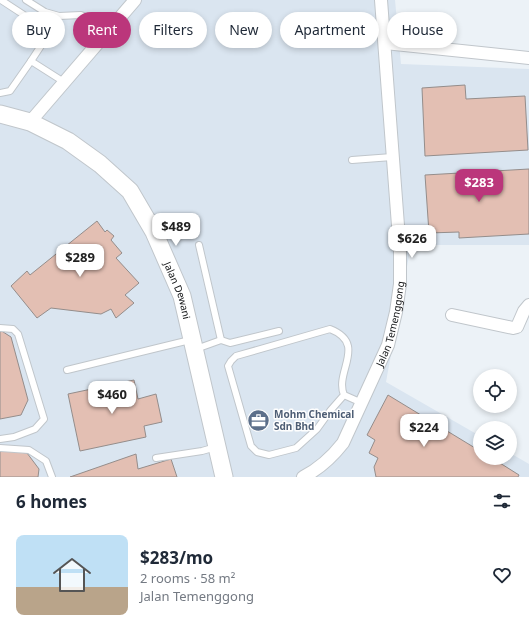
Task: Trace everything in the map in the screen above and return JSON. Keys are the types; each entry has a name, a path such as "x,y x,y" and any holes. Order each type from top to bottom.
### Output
{"street":[{"path":"125,12 135,0"},
{"name":"Jalan Temenggong","path":"303,477 313,472 343,444 388,345 396,312 400,284 400,252 381,0"},
{"path":"385,44 529,58"},
{"path":"30,122 94,48"},
{"name":"Jalan Dewani","path":"0,114 30,122 68,141 100,164 130,191 154,232 182,296 224,477"},
{"path":"452,315 513,328 517,326 524,311 529,305"}],"lane":[{"path":"0,93 10,91 50,32 1,0"},
{"path":"26,0 45,12 59,16 73,15"},
{"path":"31,61 64,82"},
{"path":"352,160 392,157"},
{"path":"199,245 221,340"},
{"path":"0,328 14,329 18,334 44,419 35,429 14,437 0,439"},
{"path":"344,395 317,429 296,448 269,455 257,452 251,446 228,366 236,356 330,328 341,335 347,343 349,353 341,388 344,395 362,403"},
{"path":"67,370 221,340 230,343 279,331"},
{"path":"156,458 202,451 217,446"},
{"path":"0,448 29,450 46,461 52,477"}],"shaded area":[{"path":"0,0 395,0 396,12 387,12 387,48 400,48 401,64 529,69 529,245 411,245 386,382 473,432 473,465 517,465 517,457 529,464 529,477 0,477"}],"building":[{"path":"465,85 466,99 525,96 528,150 425,156 422,88"},
{"path":"529,169 529,234 459,238 459,232 429,233 425,175"},
{"path":"97,221 105,232 107,230 114,236 111,240 122,253 116,258 139,283 125,295 134,303 116,318 111,309 101,314 51,308 37,318 11,286 27,271 30,275"},
{"path":"0,330 11,337 28,400 21,415 0,419"},
{"path":"134,380 138,399 156,394 162,422 144,426 146,437 80,451 68,394"},
{"path":"388,395 473,447 473,465 503,465 519,475 518,477 376,477 374,467 378,458 369,453 375,440 367,435"},
{"path":"0,450 27,453 39,469 38,477 0,477"},
{"path":"136,454 138,469 171,459 177,477 70,477"}],"place":[{"name":"Mohm Chemical Sdn Bhd","path":"259,420"}]}
